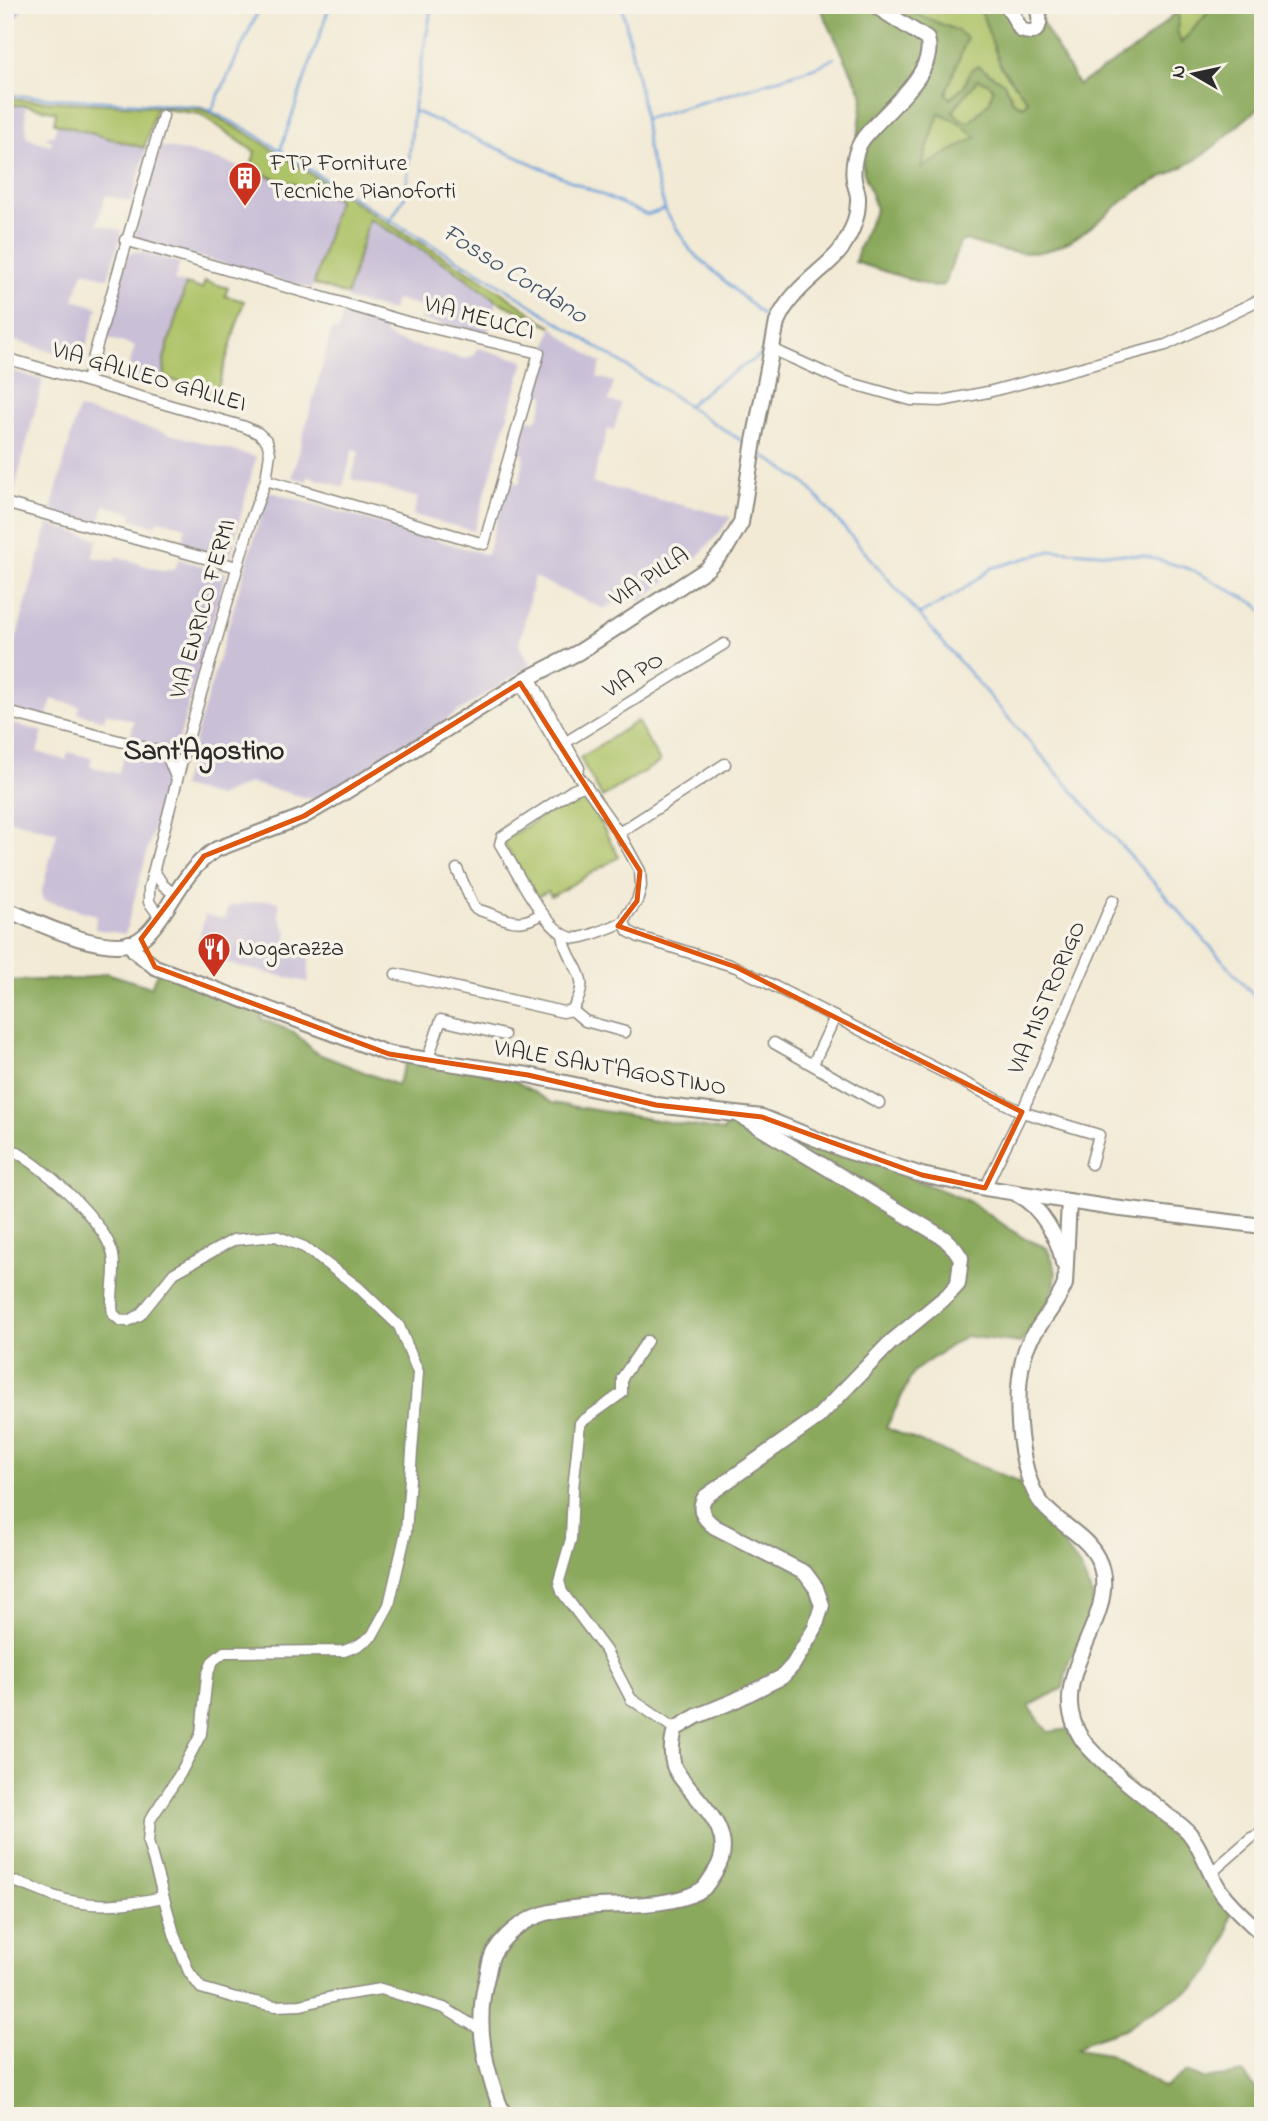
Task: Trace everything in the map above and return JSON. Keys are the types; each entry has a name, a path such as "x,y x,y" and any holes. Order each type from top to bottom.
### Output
{"street":[{"name":"VIA PILLA","path":"135,941 167,906 194,867 211,852 304,816 525,680 579,652 707,569 727,547 741,523 777,322 792,296 842,250 855,226 859,199 854,179 855,154 862,139 919,76 928,58 930,47 927,39 874,5"},
{"path":"1007,5 1021,30 1030,34 1039,28 1040,15 1036,5"},
{"path":"86,380 163,116"},
{"name":"VIA MEUCCI","path":"125,240 407,322 539,353 484,544 266,480"},
{"path":"772,349 843,381 911,400 941,401 988,392 1166,345 1263,298"},
{"name":"VIA GALILEO GALILEI","path":"5,358 245,427 267,441 270,453"},
{"name":"VIA ENRICO FERMI","path":"167,906 148,898 154,871 177,778 237,567 266,480 270,453"},
{"path":"5,503 237,567"},
{"name":"VIA PO","path":"562,745 724,644"},
{"path":"525,680 640,871 638,901 626,915 624,922 577,939 563,935 542,912 500,844 502,837 573,790 586,785"},
{"path":"7,712 166,753 177,778"},
{"path":"619,833 725,764"},
{"path":"457,869 474,907 521,923 529,922 542,912"},
{"path":"154,871 163,885 167,906"},
{"name":"VIA MISTRORIGO","path":"985,1188 1022,1112 1113,900"},
{"path":"5,909 85,940 109,944 135,941"},
{"name":"VIA MISTRORIGO","path":"624,922 628,931 639,937 736,967 1022,1112"},
{"path":"563,935 564,946 583,985 572,1010"},
{"name":"VIALE SANT'AGOSTINO","path":"135,941 155,967 389,1054 527,1075 656,1105 762,1117 844,1150 922,1175 985,1188 1263,1226"},
{"path":"396,974 555,1012 572,1010 585,1021 625,1032"},
{"path":"813,1065 835,1017"},
{"path":"427,1061 441,1020 504,1035"},
{"path":"774,1043 879,1103"},
{"path":"1022,1112 1099,1135 1091,1164"},
{"path":"504,2116 481,2042 481,1998 493,1953 512,1930 534,1917 574,1906 657,1904 681,1899 703,1888 718,1867 723,1848 722,1831 674,1769 671,1744 675,1729 782,1677 793,1665 815,1628 822,1605 816,1588 805,1573 715,1527 705,1520 701,1503 705,1497 818,1417 890,1343 958,1284 961,1258 944,1238 739,1115"},
{"path":"5,1146 23,1154 87,1210 113,1255 110,1301 113,1314 120,1320 128,1321 140,1315 174,1273 233,1240 276,1237 304,1247 366,1295 399,1326 418,1372 406,1532 389,1605 372,1636 344,1651 224,1651 213,1661 208,1675 201,1734 180,1774 150,1819 148,1842 175,1937 189,1972 201,1988 275,2006 301,2004 381,1989 444,2008 481,2030"},
{"path":"1010,1191 1027,1200 1045,1220 1062,1258 1064,1275 1061,1294"},
{"path":"1069,1201 1067,1271 1061,1294 1029,1343 1019,1385 1022,1454 1032,1490 1044,1507 1077,1533 1091,1548 1102,1570 1103,1597 1072,1679 1070,1700 1073,1720 1084,1742 1100,1758 1189,1833 1220,1890 1263,1935"},
{"path":"647,1341 622,1378 622,1393 580,1423 571,1539 559,1581 562,1592 606,1651 631,1699 675,1729"},
{"path":"1210,1873 1251,1838 1263,1833"},
{"path":"5,1879 55,1897 92,1905 132,1904 163,1897"}],"highlighted area":[{"path":"520,683 640,871 637,901 618,926 736,967 1022,1112 985,1188 922,1175 762,1117 656,1105 528,1075 389,1054 155,967 141,939 204,856 304,816"}],"shaded area":[{"path":"5,105 25,105 27,138 51,145 52,140 46,139 48,135 53,136 57,124 146,150 131,202 106,195 98,219 97,224 122,231 108,278 83,271 74,300 98,307 82,360 5,338"},
{"path":"161,146 210,157 338,199 312,289 134,238"},
{"path":"369,219 454,269 497,301 486,337 421,319 424,307 396,299 392,311 346,299"},
{"path":"137,251 180,263 174,281 186,284 164,358 164,383 127,372 135,346 103,337 128,255"},
{"path":"344,311 388,323 385,334 394,340 465,359 475,355 477,348 524,361 474,531 413,515 418,498 351,479 359,452 353,448 343,487 309,476 306,481 292,477 332,330 338,332"},
{"path":"552,328 601,363 597,377 614,382 609,401 621,404 614,430 608,429 592,483 731,517 719,533 698,556 640,602 634,591 604,609 534,577 519,646 531,665 319,801 250,783 218,797 181,787 268,491 487,555 508,481 519,484 521,477 524,454 514,451 523,418 535,421 539,416 545,395 534,392"},
{"path":"5,369 43,380 12,500 5,499"},
{"path":"78,409 256,457 229,560 181,547 186,527 158,520 156,525 131,519 132,513 104,505 99,524 51,511"},
{"path":"48,524 98,539 92,557 115,561 116,556 162,571 175,569 178,559 226,573 175,753 129,742 134,721 106,713 104,720 78,713 79,706 52,699 46,718 5,707 5,679"},
{"path":"5,721 43,732 37,752 66,760 68,752 92,758 90,766 118,774 124,755 170,767 125,934 95,929 96,915 43,900 41,894 57,832 5,819"},
{"path":"269,900 279,902 279,916 287,932 287,940 310,945 308,982 236,966 200,954 202,949 199,938 205,915 224,919 228,906"}],"green space":[{"path":"819,5 895,5 958,31 967,38 946,93 950,99 964,86 971,70 978,66 1004,83 1013,102 1023,106 1028,101 1001,67 979,5 1004,5 1019,32 1042,22 1078,85 1138,47 1174,14 1179,14 1177,31 1181,43 1215,5 1263,5 1263,105 1201,156 1137,191 1069,242 1036,253 995,249 966,240 960,243 944,285 934,287 855,262 876,209 864,173 858,137 863,96","holes":["978,79 993,89 990,101 969,123 953,111","939,113 960,123 976,137 921,168"]},
{"path":"895,5 979,5 1001,67 1028,101 1023,106 1013,102 1010,93 971,70 964,86 950,100 946,93 952,74 958,31"},
{"path":"1184,5 1215,5 1181,44 1177,31 1179,14 1174,14"},
{"path":"978,79 993,89 990,101 969,123 953,111"},
{"path":"5,99 202,109 247,133 389,224 483,280 552,327 497,301 454,269 369,219 347,295 314,284 338,199 250,170 255,152 200,114 156,108 144,148 54,123 56,112 25,105 5,105"},
{"path":"939,113 960,123 977,137 928,172 921,168"},
{"path":"205,281 228,288 225,296 244,301 216,393 165,378 164,359 186,284 202,289"},
{"path":"637,721 660,762 602,797 580,758"},
{"path":"580,794 585,795 619,857 554,895 551,896 548,891 535,898 529,887 531,886 504,844 505,839"},
{"path":"158,971 263,1007 261,1019 294,1032 316,1053 397,1085 408,1058 507,1076 552,1103 724,1131 727,1117 762,1123 968,1201 1022,1237 1047,1248 1055,1268 1054,1288 1045,1308 1021,1343 965,1336 914,1371 886,1428 1020,1482 1044,1520 1079,1565 1093,1598 1089,1626 1069,1661 1063,1688 1029,1706 1048,1732 1069,1729 1187,1835 1231,1912 1227,1934 1215,1966 1194,1988 1124,2029 1088,2041 1077,2049 1109,2054 1164,2088 1186,2072 1204,2079 1243,2073 1257,2091 1262,2114 5,2116 5,981 81,979 107,973 151,987"}],"waterway":[{"path":"5,35 22,5"},
{"path":"212,110 261,5"},
{"path":"280,151 330,5"},
{"path":"391,220 406,194 414,104 432,5"},
{"path":"622,5 642,101 648,151 666,212 691,251 769,323 767,341 761,355 715,384 687,406 748,445"},
{"path":"645,119 819,66 834,58"},
{"name":"Fosso Cordano","path":"5,95 203,107 250,131 368,207 494,281 687,405"},
{"path":"414,111 647,215 665,209"},
{"path":"757,451 806,484 1263,1006"},
{"path":"919,615 958,593 992,568 1054,550 1145,556 1190,569 1256,604 1263,611"}],"place":[{"name":"FTP Forniture Tecniche Pianoforti","path":"245,208"},
{"name":"Nogarazza","path":"214,979"}],"district":[{"name":"Sant'Agostino","path":"204,752"}]}
